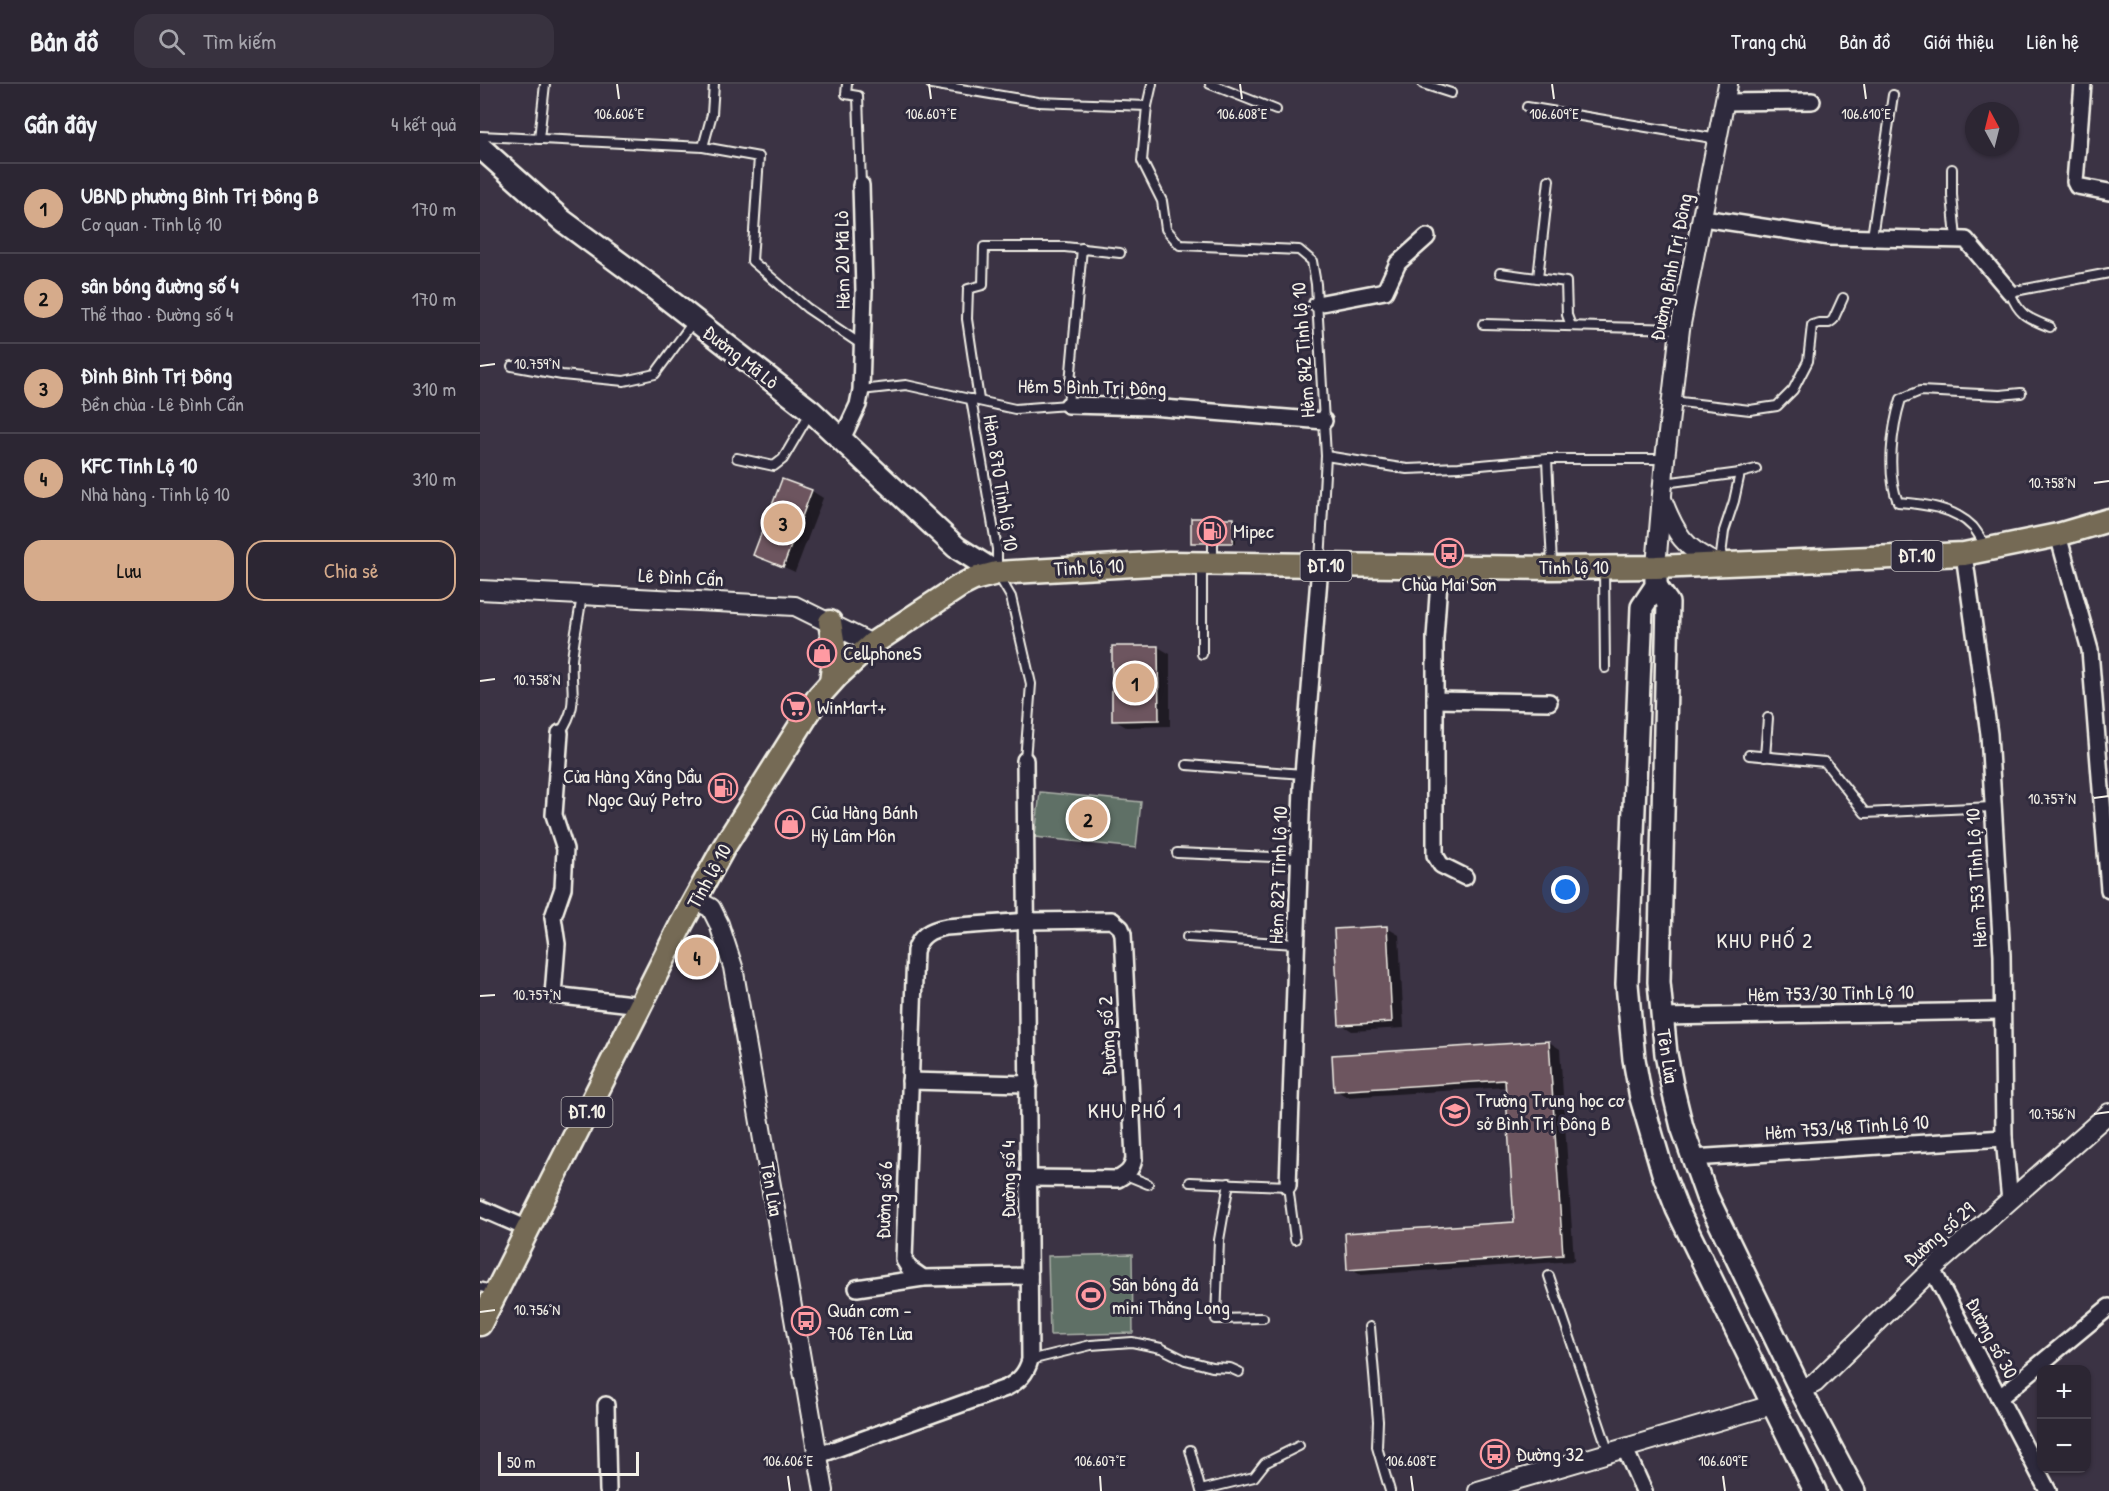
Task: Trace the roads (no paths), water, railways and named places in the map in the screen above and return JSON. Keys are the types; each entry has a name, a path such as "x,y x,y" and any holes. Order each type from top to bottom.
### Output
{"main road":[{"name":"Đường Mã Lò","path":"480,147 563,221 811,411 956,547 997,573"},
{"name":"Tỉnh lộ 10","path":"480,1324 488,1289 528,1228 724,847 819,696 872,644 974,579 997,573 1140,564 1207,563 1604,568 1656,576 1720,564 1964,554 2058,535 2109,520"},
{"name":"Tên Lửa","path":"1656,576 1668,603 1659,971 1662,1017 1673,1090 1692,1158 1722,1231 1801,1391 1854,1491"},
{"name":"Tên Lửa","path":"1656,576 1642,607 1627,946 1627,984 1634,1059 1651,1136 1677,1209 1815,1491"},
{"path":"830,622 835,652 831,682"},
{"path":"1772,1405 1801,1391"}],"street":[{"name":"Đường Bình Trị Đông","path":"1656,576 1665,459 1680,329 1728,84"},
{"path":"2084,84 2075,182 2077,186 2109,192"},
{"path":"1725,102 1812,101"},
{"name":"Hẻm 20 Mã Lò","path":"841,441 858,405 861,390 864,290 861,185"},
{"path":"1703,219 1830,237 1966,240 2010,292"},
{"path":"1317,304 1385,291 1398,262 1427,237"},
{"name":"Hẻm 5 Bình Trị Đông","path":"1068,405 1151,407 1324,421"},
{"path":"1662,490 1669,517 1683,539 1698,555 1720,564"},
{"path":"2058,535 2090,650 2109,890"},
{"name":"Hẻm 753 Tỉnh Lộ 10","path":"1964,554 1989,734 2002,955 2004,1138 2010,1201"},
{"name":"Hẻm 827 Tỉnh lộ 10","path":"1288,1186 1303,774 1320,566"},
{"path":"1440,567 1435,638 1435,855 1441,865 1465,877"},
{"name":"Lê Đình Cẩn","path":"480,590 795,606 872,644"},
{"path":"1435,699 1549,702"},
{"path":"560,733 554,815 565,849 563,888 552,917 557,944 554,995 641,1005"},
{"name":"Đường số 4","path":"1025,760 1030,1360"},
{"name":"Tên Lửa","path":"696,900 711,908 734,967 824,1491"},
{"name":"Đường số 2","path":"1026,921 1105,919 1117,923 1121,928 1134,1160 1132,1168 1126,1175"},
{"name":"Đường số 6","path":"923,1278 909,1268 904,1260 903,1251 915,951 925,934 935,929 1026,921"},
{"name":"Hẻm 753/30 Tỉnh Lộ 10","path":"1662,1017 2001,1011"},
{"path":"910,1081 1029,1084"},
{"name":"Đường số 29","path":"1801,1391 1815,1383 1932,1269 2109,1113"},
{"name":"Hẻm 753/48 Tỉnh Lộ 10","path":"1692,1158 2004,1138"},
{"path":"1029,1178 1110,1180 1126,1175"},
{"path":"480,1208 528,1228"},
{"name":"Đường số 30","path":"1932,1269 2048,1491"},
{"path":"857,1288 923,1278 1029,1276"},
{"path":"1999,1398 2109,1307"},
{"path":"819,1455 1006,1388 1018,1381 1027,1371 1030,1360"},
{"path":"606,1405 608,1491"},
{"path":"1479,1491 1772,1405"},
{"path":"1617,1452 1644,1491"}],"lane":[{"path":"539,139 545,84"},
{"path":"703,147 712,114 714,84"},
{"name":"Hẻm 20 Mã Lò","path":"847,84 846,94 858,96 861,185"},
{"path":"931,84 1038,102 1147,106"},
{"name":"Hẻm 842 Tỉnh lộ 10","path":"1152,84 1147,106 1142,161 1162,201 1167,228 1180,245 1299,250 1312,261 1317,304 1326,456 1320,566"},
{"path":"1210,84 1276,110"},
{"path":"1423,84 1451,93"},
{"path":"1872,237 1893,94"},
{"path":"1527,107 1718,139"},
{"path":"480,136 703,147 759,157 752,261 807,308 863,346"},
{"path":"1952,169 1956,239"},
{"path":"1538,278 1549,180"},
{"name":"Hẻm 870 Tỉnh lộ 10","path":"997,573 997,549 975,399 967,319 968,289 983,285 984,246 1082,248"},
{"path":"1068,405 1082,248 1120,252"},
{"path":"1500,273 1566,282 1567,315 1571,326"},
{"path":"2050,327 2028,318 2015,306 2010,292 2109,273"},
{"path":"1672,401 1750,410 1777,406 1792,390 1808,361 1812,325 1829,323 1833,320 1843,298"},
{"path":"512,366 562,375 624,381 655,374 693,320"},
{"path":"1483,324 1680,329"},
{"name":"Hẻm 5 Bình Trị Đông","path":"861,390 906,385 1015,409 1068,405"},
{"path":"1989,550 1973,526 1948,511 1925,504 1898,501 1894,493 1891,445 1896,414 1901,399 1920,391 2000,395 2021,393"},
{"path":"737,458 774,466 783,459 811,411"},
{"path":"1326,456 1407,469 1547,459 1665,459"},
{"path":"1547,459 1552,568"},
{"path":"1662,490 1756,469"},
{"path":"1720,564 1724,531 1740,473"},
{"path":"1202,654 1207,563 1213,531"},
{"path":"1604,568 1605,668"},
{"path":"997,573 1011,597 1031,684 1025,760"},
{"path":"560,733 570,719 574,689 572,663 582,595"},
{"path":"1765,757 1768,718"},
{"path":"1749,755 1826,762 1865,813 1992,807"},
{"path":"1187,765 1303,774"},
{"path":"1177,853 1299,858"},
{"path":"1187,937 1296,945"},
{"path":"1126,1175 1149,1184"},
{"path":"1190,1182 1288,1186 1295,1239"},
{"path":"1229,1183 1219,1240 1216,1319 1263,1318"},
{"path":"1549,1276 1617,1452"},
{"path":"1370,1327 1378,1420 1377,1447 1390,1491"},
{"path":"1030,1360 1091,1345 1132,1342 1161,1348 1185,1360 1212,1367 1230,1368 1239,1372"},
{"path":"1190,1450 1201,1491 1254,1477 1265,1463 1299,1446"}],"place":[{"name":"Đình Bình Trị Đông","path":"783,523"},
{"name":"Mipec","path":"1212,531"},
{"name":"Chùa Mai Sơn","path":"1449,553"},
{"name":"CellphoneS","path":"822,653"},
{"name":"UBND phường Bình Trị Đông B","path":"1135,683"},
{"name":"WinMart+","path":"796,707"},
{"name":"Cửa Hàng Xăng Dầu Ngọc Quý Petro","path":"723,788"},
{"name":"sân bóng đường số 4","path":"1088,819"},
{"name":"Của Hàng Bánh Hỷ Lâm Môn","path":"790,824"},
{"name":"KFC Tỉnh Lộ 10","path":"697,957"},
{"name":"Trường Trung học cơ sở Bình Trị Đông B","path":"1455,1111"},
{"name":"Sân bóng đá mini Thăng Long","path":"1091,1295"},
{"name":"Quán cơm - 706 Tên Lửa","path":"806,1321"},
{"name":"Đường 32","path":"1495,1454"}],"district":[{"name":"KHU PHỐ 2","path":"1765,941"},
{"name":"KHU PHỐ 1","path":"1135,1111"}]}
